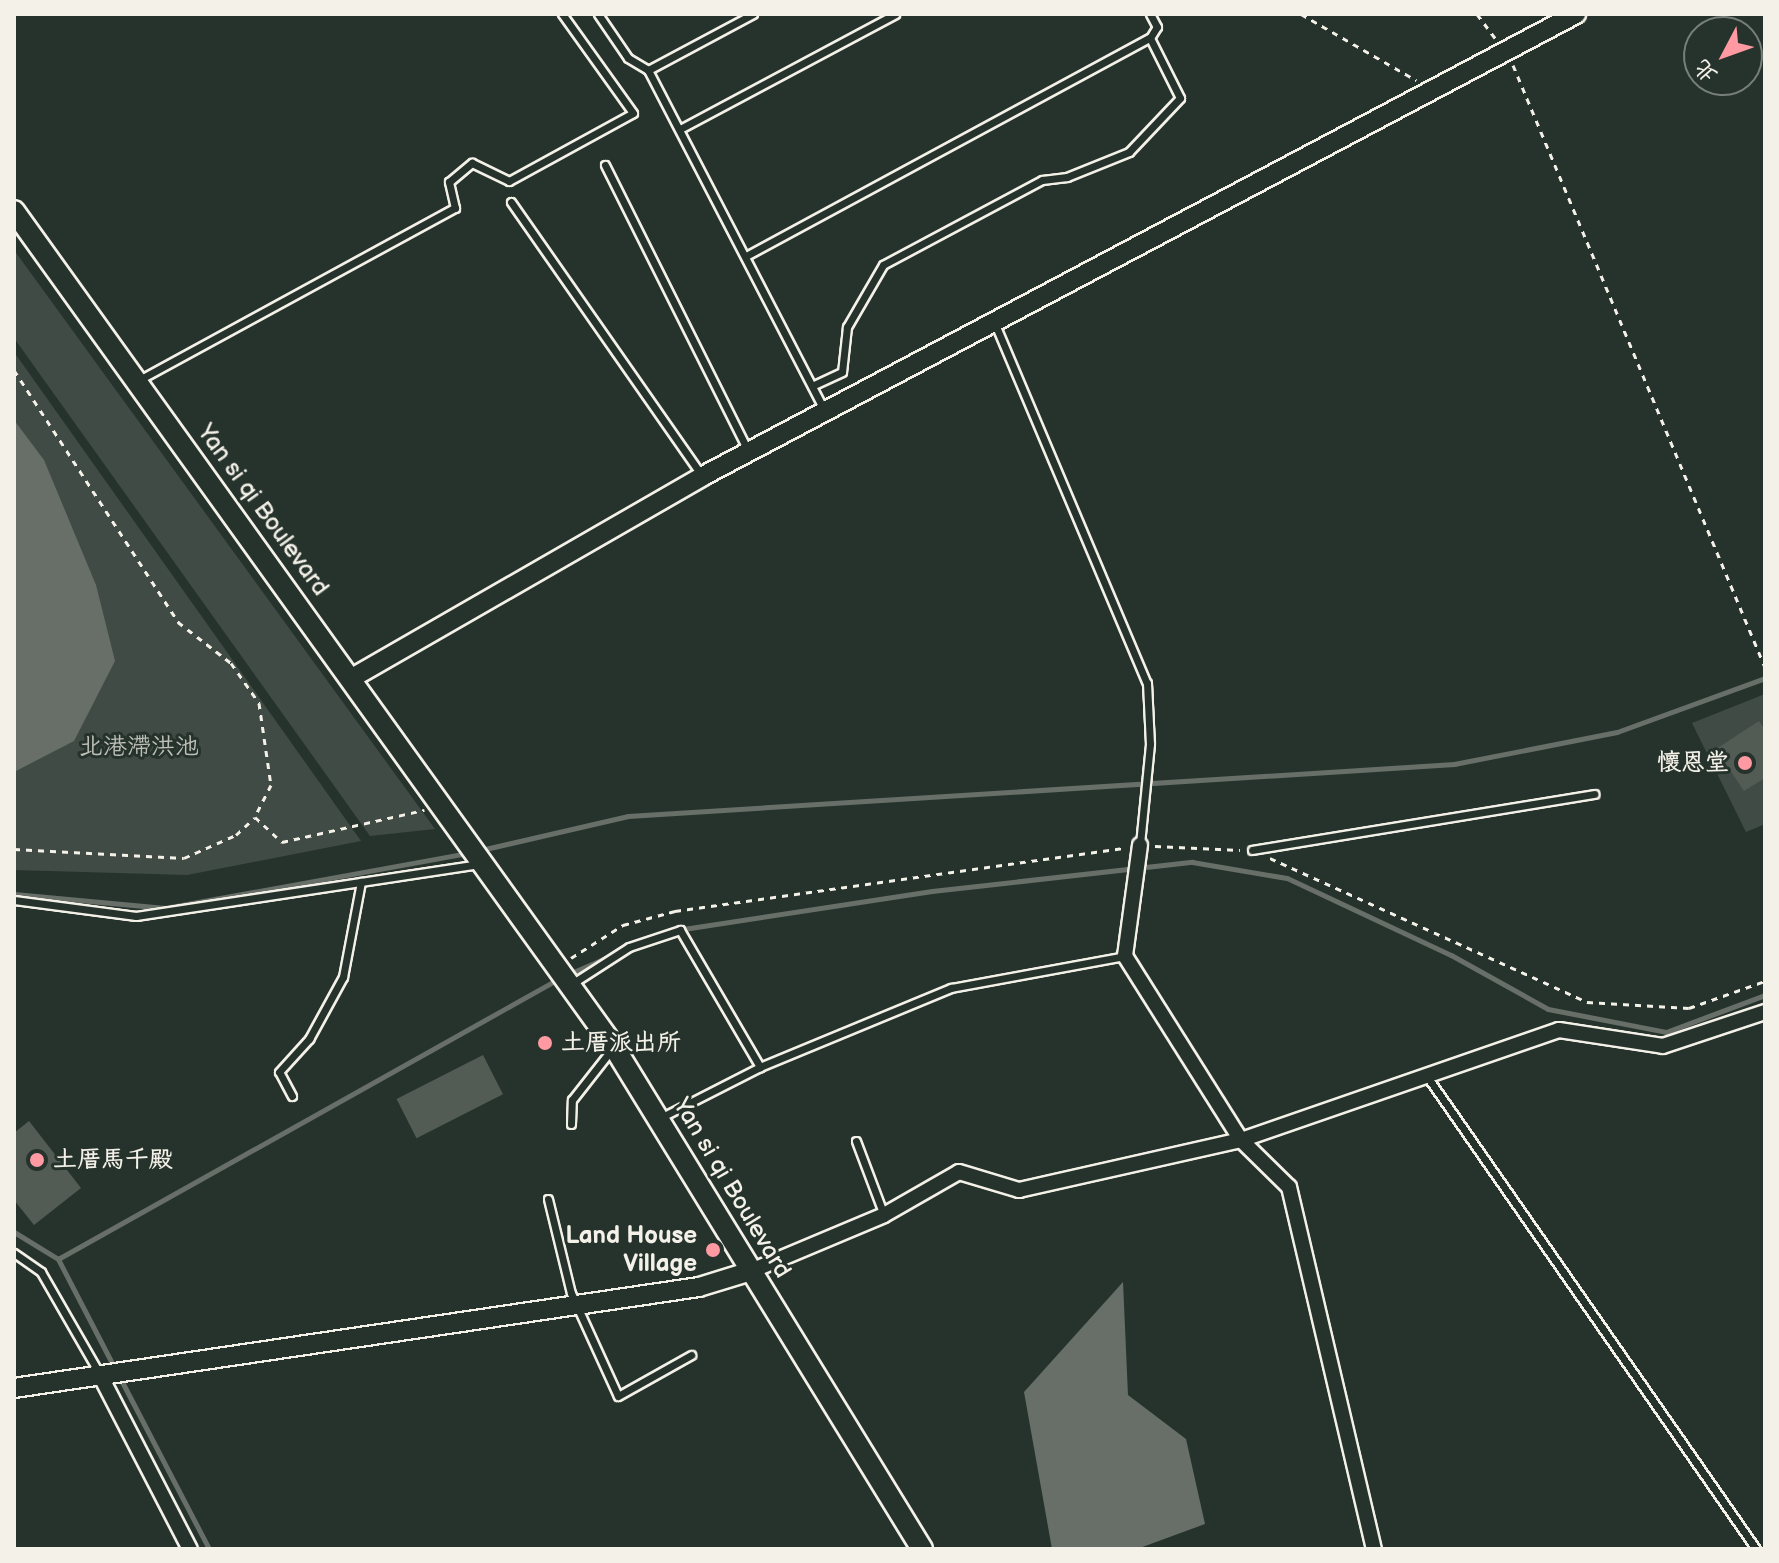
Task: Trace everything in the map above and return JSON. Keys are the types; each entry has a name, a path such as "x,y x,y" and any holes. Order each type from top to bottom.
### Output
{"main road":[{"name":"Yan si qi Boulevard","path":"14,211 442,803 555,968 614,1047 922,1549"}],"street":[{"path":"352,678 703,476 1576,14"},
{"path":"1140,845 1125,956 1241,1140 1289,1187 1374,1549"},
{"path":"14,1388 699,1287 751,1271 884,1215 959,1172 1019,1190 1241,1140 1559,1030 1663,1046 1765,1012"},
{"path":"100,1375 190,1549"}],"lane":[{"path":"137,382 455,208 449,182 472,163 509,181 633,113 562,14"},
{"path":"598,14 628,58 648,70 825,411"},
{"path":"648,70 753,14"},
{"path":"680,129 895,14"},
{"path":"746,256 1150,38 1157,27 1150,14"},
{"path":"812,386 842,372 847,327 883,265 1042,180 1067,177 1129,152 1170,115 1180,98 1150,38"},
{"path":"605,165 749,452"},
{"path":"511,202 703,476"},
{"path":"994,322 1147,683 1150,744 1140,845"},
{"path":"1252,850 1594,794"},
{"path":"14,900 136,916 483,864"},
{"path":"292,1096 279,1072 309,1039 343,977 361,882"},
{"path":"569,986 629,947 680,930 760,1067"},
{"path":"660,1118 760,1067 951,988 1125,956"},
{"path":"571,1124 572,1100 614,1047"},
{"path":"1426,1075 1756,1549"},
{"path":"856,1141 884,1215"},
{"path":"548,1199 578,1305 618,1396 691,1355"},
{"path":"14,1253 41,1272 100,1375"}],"path":[{"path":"1301,14 1435,90"},
{"path":"1477,14 1507,51 1765,667"},
{"path":"14,370 178,622 231,663 259,703 271,785 255,817 236,835 184,858 14,849"},
{"path":"255,817 282,842 442,803"},
{"path":"555,968 623,925 675,911 1140,845 1252,850 1587,1002 1689,1008 1765,981"}],"green space":[{"path":"14,250 435,829 370,836 14,338"},
{"name":"北港滯洪池","path":"14,352 361,841 187,875 14,870"},
{"path":"1765,694 1765,824 1746,832 1692,723"}],"shaded area":[{"path":"14,420 44,460 96,585 115,661 74,741 14,772"},
{"path":"1123,1282 1128,1395 1186,1439 1205,1524 1137,1549 1052,1549 1024,1392"}],"building":[{"name":"懷恩堂","path":"1759,721 1765,730 1765,778 1744,791 1716,749"},
{"path":"483,1055 503,1094 417,1138 397,1099"},
{"name":"土厝馬千殿","path":"29,1121 81,1188 34,1225 14,1200 14,1133"}],"waterway":[{"path":"481,850 628,816 1454,764 1617,732 1765,678"},
{"path":"14,894 165,908 467,853"},
{"path":"677,930 932,891 1192,862 1287,878 1451,955 1548,1009 1666,1032 1765,995"},
{"path":"569,974 608,957"},
{"path":"114,1367 58,1259 560,978"},
{"path":"14,1232 58,1259"},
{"path":"119,1376 209,1549"}],"place":[{"name":"懷恩堂","path":"1745,763"},
{"name":"土厝派出所","path":"545,1043"},
{"name":"土厝馬千殿","path":"37,1160"},
{"name":"Land House Village","path":"713,1250"}]}
